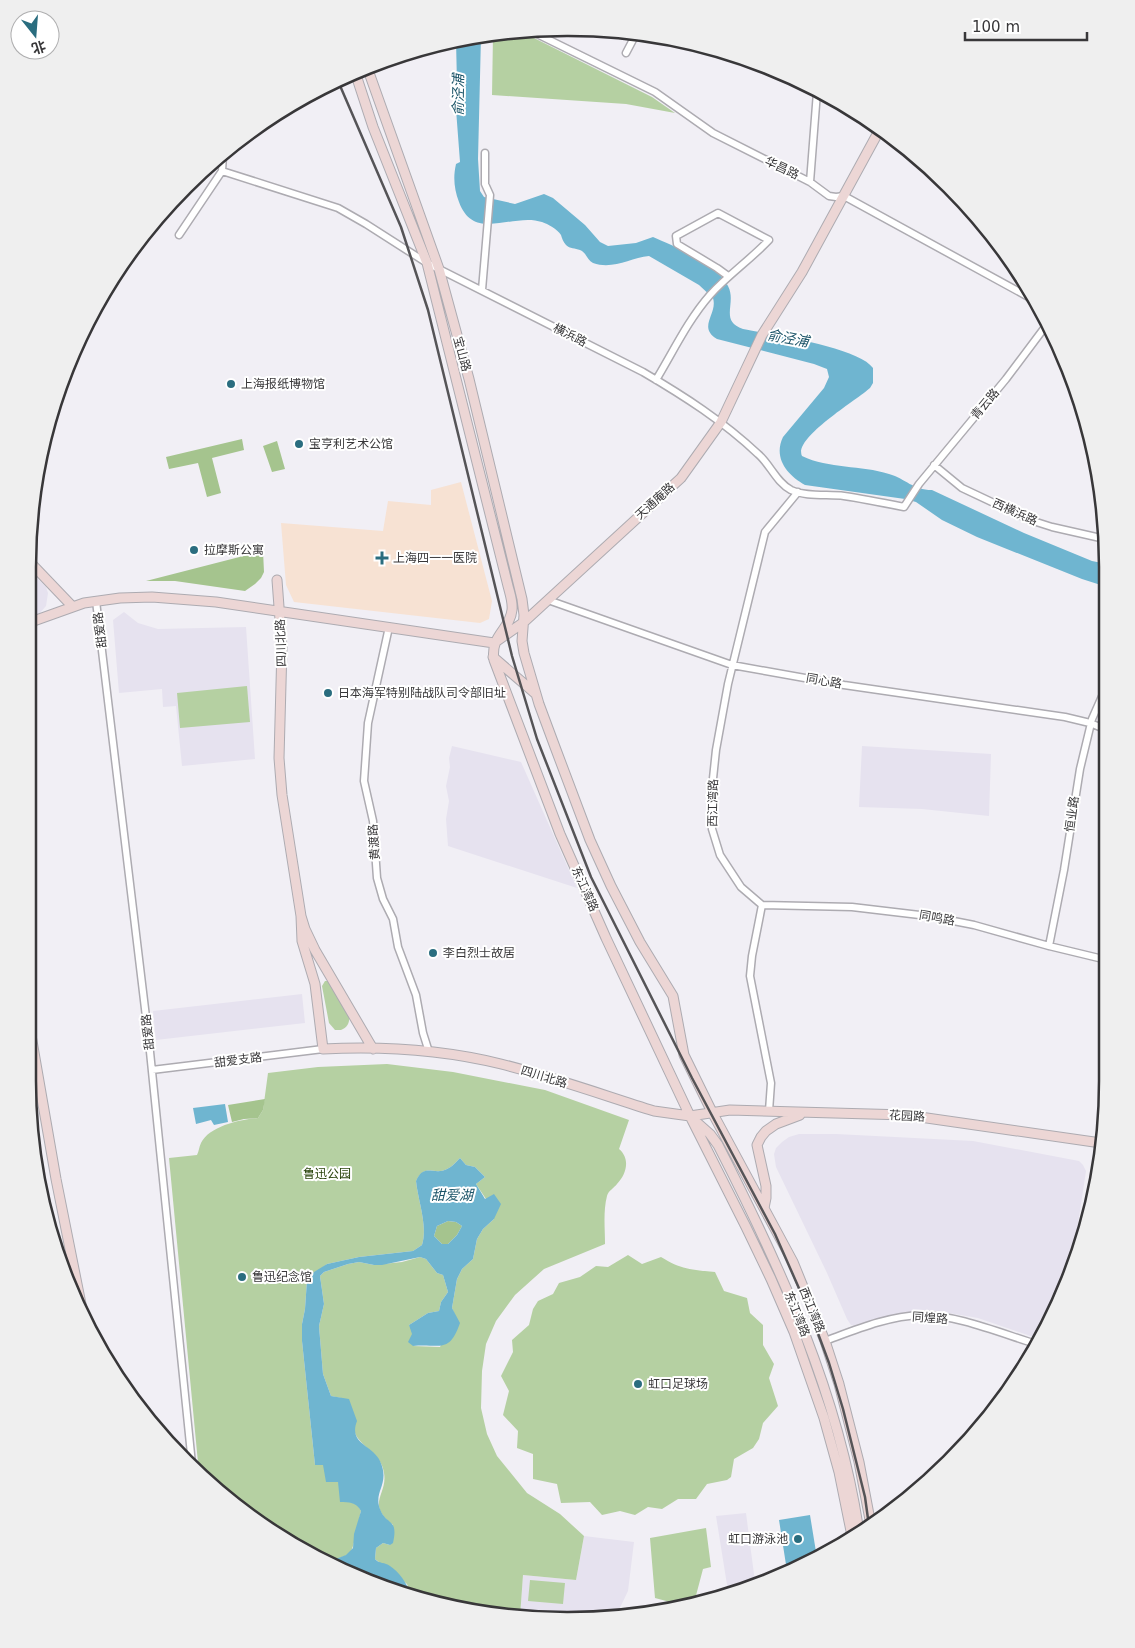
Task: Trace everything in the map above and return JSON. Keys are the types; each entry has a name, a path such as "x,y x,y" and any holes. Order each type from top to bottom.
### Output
{"main road":[{"name":"宝山路","path":"370,75 438,269 469,379 519,585 524,608 524,622"},
{"name":"宝山路","path":"358,80 427,263 511,597 512,610 510,618 494,643"},
{"path":"844,196 876,136"},
{"name":"天通庵路","path":"524,622 681,478 721,422 762,335 802,272 844,196"},
{"path":"36,568 72,606"},
{"path":"277,580 280,612 494,643 524,622"},
{"name":"四川北路","path":"36,620 72,606 120,598 160,597 216,602 280,612 282,654 279,758 282,796 301,916 302,941 315,984 323,1049 374,1048 456,1055 500,1064 654,1112 690,1116 712,1112"},
{"name":"宝山路","path":"511,597 524,622"},
{"name":"东江湾路","path":"524,622 522,645 536,694 590,840 640,942 673,996 683,1050 712,1112"},
{"name":"东江湾路","path":"494,643 493,656 560,834 690,1116 746,1227 794,1332 824,1418 834,1453 851,1530"},
{"name":"东江湾路","path":"493,656 536,694"},
{"name":"四川北路","path":"301,916 315,950 374,1048"},
{"path":"315,984 319,971 325,970 330,974"},
{"path":"36,1085 76,1282"},
{"name":"花园路","path":"712,1112 730,1110 906,1115 1095,1142"},
{"name":"西江湾路","path":"712,1112 792,1262 825,1340 859,1462 870,1517"},
{"path":"764,1208 766,1186 757,1145 761,1137 776,1124 804,1113"},
{"name":"东江湾路","path":"690,1116 706,1130 718,1146 771,1253 793,1304 814,1357 844,1452 858,1525"}],"street":[{"name":"华昌路","path":"543,37 655,92 713,134 810,182 829,196 844,196 1023,294"},
{"path":"626,53 633,40"},
{"path":"810,182 816,98"},
{"path":"482,290 490,195 485,184 485,152"},
{"path":"179,235 222,171 222,164"},
{"name":"横浜路","path":"222,171 338,208 438,269 656,380 721,422 758,454 787,487 798,492 852,497 905,505"},
{"path":"656,380 708,297 769,240 718,213 676,236 677,244 717,268 727,278"},
{"name":"青云路","path":"905,505 919,484 1006,379 1043,330"},
{"name":"西横浜路","path":"934,465 962,488 1030,520 1098,537"},
{"name":"西江湾路","path":"762,906 733,877 720,855 712,829 711,807 714,768 732,666 765,532 798,492"},
{"name":"同心路","path":"548,600 732,666 844,685 1065,717 1099,726"},
{"name":"甜爱路","path":"96,601 152,1070 191,1455"},
{"name":"黄渡路","path":"389,627 368,724 364,781 373,821 377,878 383,899 393,919 398,947 416,995 428,1052"},
{"name":"恒业路","path":"1049,946 1064,870 1075,792 1090,723 1099,704"},
{"path":"762,906 750,976 771,1083 769,1111"},
{"name":"同鸣路","path":"762,906 852,907 928,916 974,925 1099,958"},
{"name":"甜爱支路","path":"152,1070 323,1049"},
{"name":"同煌路","path":"825,1340 908,1316 928,1315 947,1317 1030,1342"}],"shaded area":[{"name":"上海四一一医院","path":"461,482 492,601 489,619 480,623 294,602 286,585 281,523 383,531 388,501 431,505 431,490"},
{"path":"36,577 46,587 48,593 46,606 36,615"},
{"path":"124,612 138,623 158,629 246,627 255,759 182,766 176,706 163,707 162,689 119,693 113,620"},
{"path":"452,746 521,762 577,888 448,846 446,819 449,801 446,786"},
{"path":"862,746 991,754 989,816 922,809 859,807"},
{"path":"302,994 305,1023 156,1040 153,1011"},
{"path":"799,1134 836,1134 973,1141 1079,1161 1086,1171 1077,1232 1058,1284 1033,1337 978,1318 931,1310 904,1313 856,1326 851,1325 776,1167 774,1154 776,1148 789,1137"},
{"path":"746,1513 754,1578 727,1587 716,1516"},
{"path":"584,1536 634,1542 628,1591 619,1609 568,1612 521,1610 523,1575 576,1580"}],"green space":[{"path":"532,37 652,97 675,113 626,104 492,95 493,42"},
{"path":"242,439 244,450 212,458 221,493 207,497 198,463 169,469 166,457"},
{"path":"277,441 285,469 272,472 263,446"},
{"path":"263,551 264,572 255,584 245,591 175,581 146,581"},
{"path":"247,686 250,722 180,728 177,693"},
{"path":"325,981 328,981 349,1015 348,1024 341,1030 335,1030 329,1023 322,986"},
{"name":"鲁迅公园","path":"387,1064 453,1072 545,1090 629,1120 619,1149 625,1157 625,1172 607,1196 605,1244 544,1269 515,1295 496,1321 486,1344 482,1371 481,1408 487,1434 497,1456 527,1493 560,1514 584,1536 576,1580 523,1575 521,1610 464,1602 408,1587 407,1584 375,1559 376,1548 383,1543 390,1545 393,1525 380,1511 379,1499 384,1481 383,1467 357,1437 341,1398 331,1396 323,1374 319,1326 324,1304 320,1276 324,1272 348,1264 359,1262 374,1265 402,1262 420,1257 426,1259 437,1273 443,1275 448,1292 441,1302 439,1311 428,1313 409,1325 412,1329 413,1346 440,1347 455,1315 452,1308 457,1279 462,1269 473,1259 477,1239 483,1229 494,1219 486,1199 476,1184 485,1177 475,1167 466,1165 460,1158 452,1166 442,1171 423,1172 416,1181 424,1230 422,1245 413,1251 359,1257 327,1264 307,1280 302,1341 315,1465 323,1464 338,1482 350,1502 358,1505 361,1511 355,1540 350,1553 337,1559 302,1541 244,1502 198,1462 169,1158 197,1155 201,1143 211,1132 226,1124 258,1118 263,1110 268,1073 318,1067"},
{"path":"265,1099 263,1110 258,1118 232,1122 228,1105"},
{"path":"448,1221 456,1222 462,1226 457,1235 448,1244 442,1244 434,1236 437,1226"},
{"name":"虹口足球场","path":"628,1255 642,1264 661,1257 686,1268 715,1272 724,1291 747,1298 750,1313 763,1325 763,1345 774,1364 769,1378 778,1406 763,1423 759,1439 753,1448 734,1459 731,1477 727,1480 707,1484 696,1499 678,1499 662,1509 648,1507 635,1515 620,1511 602,1515 590,1502 561,1503 557,1484 533,1479 533,1454 517,1448 518,1431 503,1415 509,1391 501,1376 513,1352 512,1340 529,1325 533,1309 538,1301 553,1294 559,1283 580,1277 596,1266 608,1267"},
{"path":"706,1528 711,1567 703,1569 696,1596 670,1602 655,1598 650,1538"},
{"path":"530,1580 565,1583 563,1604 528,1601"}],"water":[{"name":"俞泾浦","path":"481,44 478,159 480,191 484,197 515,204 544,194 553,198 585,225 600,242 608,246 636,243 653,237 672,245 695,257 723,278 730,292 730,316 736,326 833,348 864,360 873,368 873,383 870,388 828,420 807,439 802,448 802,456 823,463 878,471 895,476 925,490 932,490 1024,533 1099,562 1099,584 977,537 942,520 916,502 805,485 798,481 787,471 781,459 780,445 783,437 824,388 829,377 827,369 717,339 711,334 708,325 714,304 713,298 699,285 649,256 614,264 600,265 591,262 582,251 571,248 564,243 559,233 544,223 519,220 484,224 474,221 466,214 459,202 454,183 456,164 460,162 455,96 457,84 456,48"},
{"path":"225,1104 228,1122 214,1125 211,1120 196,1124 193,1108"},
{"name":"甜爱湖","path":"460,1158 466,1165 475,1167 485,1177 476,1184 485,1199 494,1194 501,1204 494,1219 483,1229 477,1239 473,1259 462,1269 457,1279 452,1308 460,1323 452,1340 447,1344 436,1346 413,1346 408,1342 412,1334 409,1325 428,1313 439,1311 441,1302 448,1292 443,1275 437,1273 426,1259 420,1257 382,1265 359,1262 324,1272 320,1276 324,1304 319,1326 323,1374 331,1396 349,1399 357,1421 355,1429 358,1440 372,1451 380,1461 384,1475 378,1500 379,1506 382,1513 393,1525 394,1535 393,1543 390,1545 383,1543 376,1548 375,1559 397,1571 407,1587 337,1559 346,1555 353,1548 354,1534 361,1511 355,1504 340,1502 338,1482 326,1482 323,1465 315,1465 302,1341 302,1324 307,1280 314,1272 327,1264 359,1257 413,1251 422,1245 424,1230 416,1181 422,1172 442,1171 451,1167","holes":["448,1221 456,1222 462,1226 457,1235 448,1244 442,1244 434,1236 437,1226"]},
{"name":"虹口游泳池","path":"810,1515 816,1550 786,1564 779,1520"}],"railway":[{"path":"341,87 401,227 428,310 512,656 537,739 591,877 692,1078 775,1234 813,1320 843,1409 865,1497 868,1518"}],"place":[{"name":"上海报纸博物馆","path":"231,384"},
{"name":"宝亨利艺术公馆","path":"299,444"},
{"name":"拉摩斯公寓","path":"194,550"},
{"name":"上海四一一医院","path":"382,558"},
{"name":"日本海军特别陆战队司令部旧址","path":"328,693"},
{"name":"李白烈士故居","path":"433,953"},
{"name":"鲁迅纪念馆","path":"242,1277"},
{"name":"虹口足球场","path":"638,1384"},
{"name":"虹口游泳池","path":"798,1539"}]}
